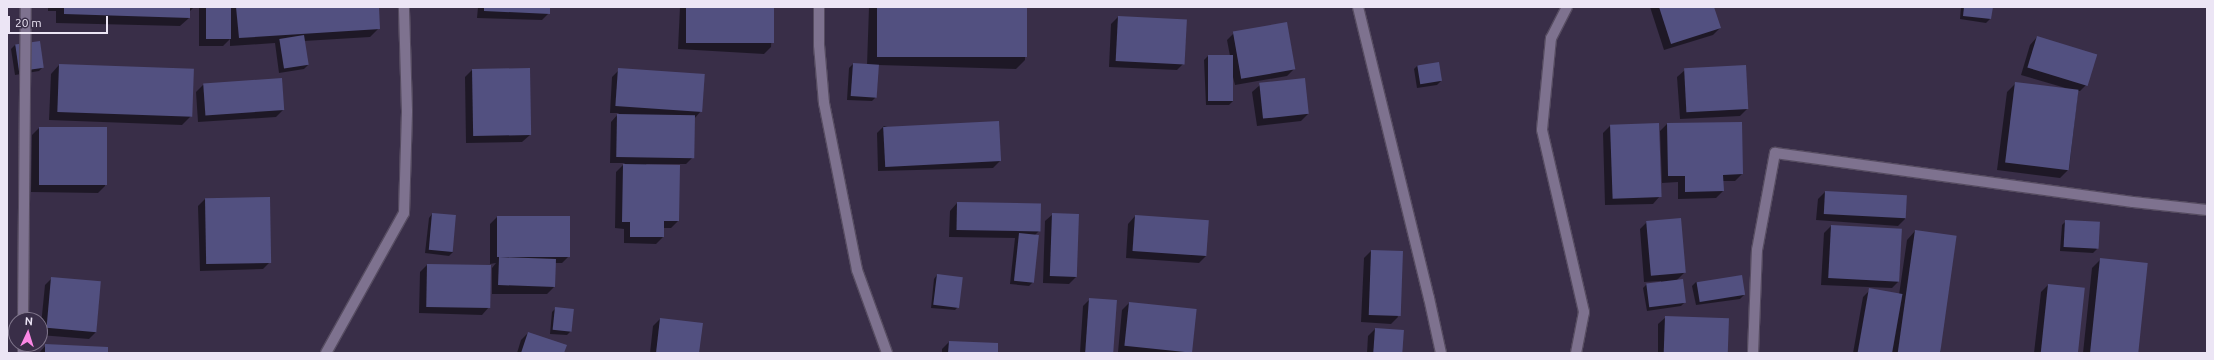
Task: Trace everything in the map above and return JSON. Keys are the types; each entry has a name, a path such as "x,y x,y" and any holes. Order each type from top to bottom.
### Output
{"street":[{"path":"23,312 26,7"},
{"path":"326,353 404,213 407,111 404,7"},
{"path":"819,7 819,45 824,103 857,270 887,353"},
{"path":"1358,7 1441,353"},
{"path":"1567,7 1551,38 1542,130 1584,312 1576,353"},
{"path":"1753,353 1757,250 1775,153 2133,202 2207,210"}],"building":[{"path":"64,7 190,7 190,18 64,14"},
{"path":"206,7 231,7 231,39 206,39"},
{"path":"236,7 379,7 380,29 239,38"},
{"path":"484,7 550,7 550,14 484,11"},
{"path":"686,7 774,7 774,43 686,43"},
{"path":"877,7 1027,7 1027,57 877,57"},
{"path":"1659,7 1714,7 1721,28 1671,44"},
{"path":"1964,7 1993,7 1991,19 1963,16"},
{"path":"1118,16 1187,20 1185,65 1116,61"},
{"path":"1287,22 1295,69 1241,79 1233,32"},
{"path":"304,35 309,65 284,69 279,39"},
{"path":"2037,36 2097,54 2088,86 2027,68"},
{"path":"40,41 44,68 19,71 15,44"},
{"path":"1208,55 1233,55 1233,101 1208,101"},
{"path":"1439,62 1442,81 1420,84 1417,65"},
{"path":"853,63 879,65 877,98 851,96"},
{"path":"59,64 194,69 192,117 57,112"},
{"path":"1746,65 1748,109 1686,112 1684,68"},
{"path":"530,68 531,135 473,136 472,69"},
{"path":"618,68 705,74 702,112 615,106"},
{"path":"282,78 284,110 205,115 203,84"},
{"path":"1305,78 1309,114 1263,119 1259,83"},
{"path":"2015,82 2079,90 2069,170 2005,162"},
{"path":"617,114 695,115 694,158 616,157"},
{"path":"999,121 1001,161 885,167 883,127"},
{"path":"1742,122 1743,174 1723,175 1724,191 1685,192 1685,176 1668,176 1667,123"},
{"path":"1659,123 1662,197 1613,199 1610,125"},
{"path":"39,127 107,127 107,185 39,185"},
{"path":"623,164 680,165 679,221 664,221 664,237 630,237 630,222 622,222"},
{"path":"1825,191 1907,195 1906,218 1824,214"},
{"path":"270,197 271,263 206,264 205,198"},
{"path":"957,202 1041,203 1040,231 957,230"},
{"path":"432,213 456,215 453,252 429,250"},
{"path":"1052,213 1079,214 1077,277 1050,276"},
{"path":"1135,215 1209,220 1206,256 1132,251"},
{"path":"497,216 570,216 570,257 497,257"},
{"path":"1681,218 1686,273 1651,276 1646,221"},
{"path":"2065,220 2100,222 2099,249 2064,247"},
{"path":"1831,225 1902,229 1899,282 1828,278"},
{"path":"1915,230 1957,236 1940,353 1898,353"},
{"path":"1019,233 1039,235 1034,283 1014,281"},
{"path":"1371,250 1403,251 1401,316 1369,315"},
{"path":"499,257 556,259 555,287 498,285"},
{"path":"2100,258 2148,263 2138,353 2090,352"},
{"path":"427,264 491,265 490,308 426,307"},
{"path":"937,274 963,277 959,308 933,305"},
{"path":"1742,275 1745,295 1700,302 1697,282"},
{"path":"51,277 101,281 96,332 48,328"},
{"path":"1683,279 1686,303 1649,307 1646,284"},
{"path":"2048,284 2085,288 2078,353 2041,353"},
{"path":"1869,288 1902,294 1892,353 1858,353"},
{"path":"1089,298 1117,300 1113,353 1085,353"},
{"path":"1129,302 1197,309 1192,353 1124,346"},
{"path":"555,307 574,309 571,332 553,330"},
{"path":"1665,316 1729,318 1728,353 1664,353"},
{"path":"660,318 703,323 699,353 656,353"},
{"path":"1375,328 1404,330 1402,353 1373,353"},
{"path":"528,332 567,345 564,353 521,353"},
{"path":"949,341 998,343 998,353 948,353"},
{"path":"48,344 108,347 108,353 45,353 48,352"}]}
